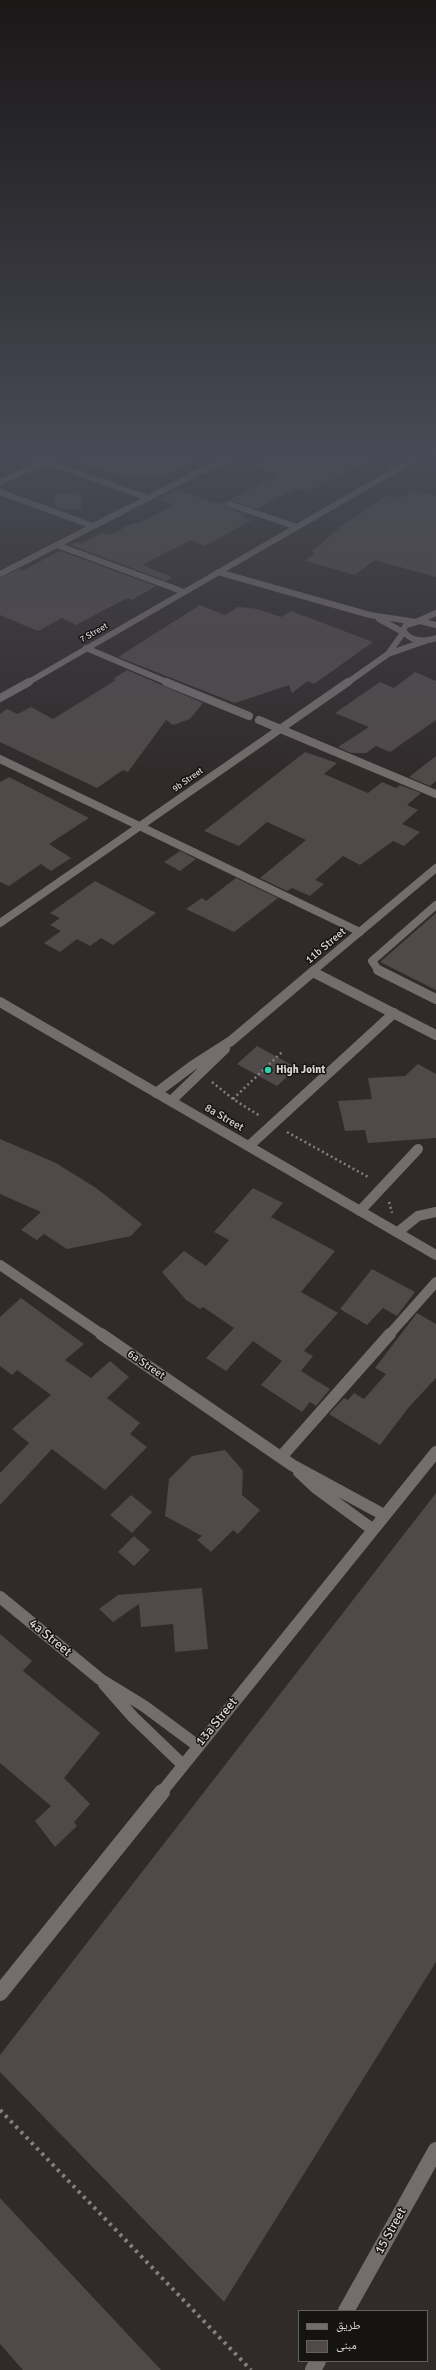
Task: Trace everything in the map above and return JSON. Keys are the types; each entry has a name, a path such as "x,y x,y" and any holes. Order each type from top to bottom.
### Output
{"street":[{"path":"0,574 20,564"},
{"path":"107,564 184,592"},
{"name":"7 Street","path":"0,698 234,564"},
{"path":"226,568 280,589"},
{"path":"218,572 370,615 436,625"},
{"path":"416,622 436,613"},
{"path":"370,615 415,639 436,641"},
{"name":"9b Street","path":"388,654 403,632 404,626 416,622"},
{"name":"9b Street","path":"0,923 278,728 388,654 436,638"},
{"path":"86,648 249,716"},
{"path":"259,720 436,794"},
{"path":"0,759 360,932"},
{"name":"11b Street","path":"171,1101 201,1073 231,1041 435,869"},
{"path":"436,905 372,960 372,964 378,970 436,999"},
{"path":"313,972 436,1035"},
{"name":"8a Street","path":"0,1002 436,1255"},
{"path":"249,1146 394,1014"},
{"name":"11b Street","path":"156,1093 192,1066 231,1041"},
{"path":"360,1211 418,1149"},
{"path":"398,1232 418,1216 436,1212"},
{"name":"6a Street","path":"0,1265 292,1465 384,1515"},
{"path":"281,1457 436,1282"},
{"name":"13a Street","path":"0,1993 372,1529 436,1452"},
{"name":"6a Street","path":"292,1465 316,1488 372,1529"},
{"name":"4a Street","path":"0,1597 100,1679 144,1706 198,1746"},
{"name":"4a Street","path":"100,1679 138,1722 183,1765"},
{"name":"15 Street","path":"347,2310 436,2150"}],"path":[{"path":"233,1099 283,1051"},
{"path":"201,1073 233,1099 274,1124 384,1185 398,1232"},
{"path":"0,2110 251,2370"}],"building":[{"path":"36,564 95,564 156,586 132,600 127,598 76,625 62,618 38,631 0,615 0,578 19,569 22,571"},
{"path":"120,564 145,564 142,565 172,577 166,581"},
{"path":"314,564 370,564 355,575"},
{"path":"388,564 436,564 436,577"},
{"path":"200,605 225,615 238,607 258,609 281,617 291,611 373,642 314,684 308,681 292,693 289,685 235,703 118,657"},
{"path":"127,670 203,703 190,719 173,725 166,720 128,772 123,770 97,788 0,742 0,714 7,709 18,714 31,707 53,719 116,680 113,679"},
{"path":"415,672 436,681 436,720 390,752 376,746 366,753 351,753 338,747 369,727 335,713 380,682 394,688"},
{"path":"305,752 337,763 324,774 368,793 382,782 396,788 400,785 421,793 407,805 418,810 402,824 420,832 404,846 393,841 360,865 343,856 315,880 324,884 310,896 292,888 287,891 260,878 306,840 267,822 239,846 204,831"},
{"path":"436,756 436,781 430,786 409,777"},
{"path":"9,777 89,818 49,844 71,858 51,871 41,864 9,886 0,882 0,782"},
{"path":"180,851 196,859 180,871 164,862"},
{"path":"236,878 278,898 234,932 186,909 202,898 206,901"},
{"path":"95,881 156,913 113,945 101,938 90,946 77,939 60,952 44,943 61,931 50,925 60,918 50,913"},
{"path":"436,913 436,990 380,962"},
{"path":"257,1046 297,1068 277,1086 237,1064"},
{"path":"418,1064 436,1074 436,1138 368,1143 365,1130 345,1131 338,1101 372,1099 368,1078 405,1076"},
{"path":"0,1139 56,1163 96,1188 142,1224 131,1236 67,1249 44,1234 37,1240 21,1230 41,1212 0,1194"},
{"path":"253,1188 283,1203 271,1217 335,1251 301,1292 338,1313 304,1351 313,1356 301,1371 330,1389 316,1406 310,1402 302,1412 261,1385 282,1361 253,1341 226,1371 206,1358 234,1328 203,1307 200,1309 186,1300 162,1272 184,1251 206,1266 229,1240 214,1232"},
{"path":"372,1269 415,1292 397,1316 383,1308 367,1325 340,1309"},
{"path":"21,1298 84,1344 65,1360 91,1378 110,1361 129,1377 107,1398 140,1423 130,1434 147,1447 105,1490 52,1449 0,1505 0,1473 29,1443 12,1429 51,1395 17,1370 12,1375 0,1366 0,1317"},
{"path":"417,1313 436,1324 436,1378 409,1407 380,1445 329,1414 344,1398 348,1400 354,1393 364,1399 386,1374 375,1368"},
{"path":"225,1450 243,1471 242,1495 260,1510 238,1534 233,1530 211,1552 197,1540 202,1536 165,1516 169,1479 192,1456"},
{"path":"436,1493 436,1962 224,2302 0,2072 0,2055"},
{"path":"131,1495 152,1512 132,1533 110,1515"},
{"path":"134,1536 150,1550 134,1566 118,1552"},
{"path":"202,1588 208,1649 175,1652 173,1624 141,1627 139,1604 113,1622 99,1609 118,1595"},
{"path":"0,1634 32,1661 23,1671 100,1733 64,1778 90,1804 74,1822 77,1826 55,1847 35,1821 51,1806 0,1763"},
{"path":"0,2198 161,2370 23,2370 0,2344"}],"place":[{"name":"High Joint","path":"268,1070"}]}
